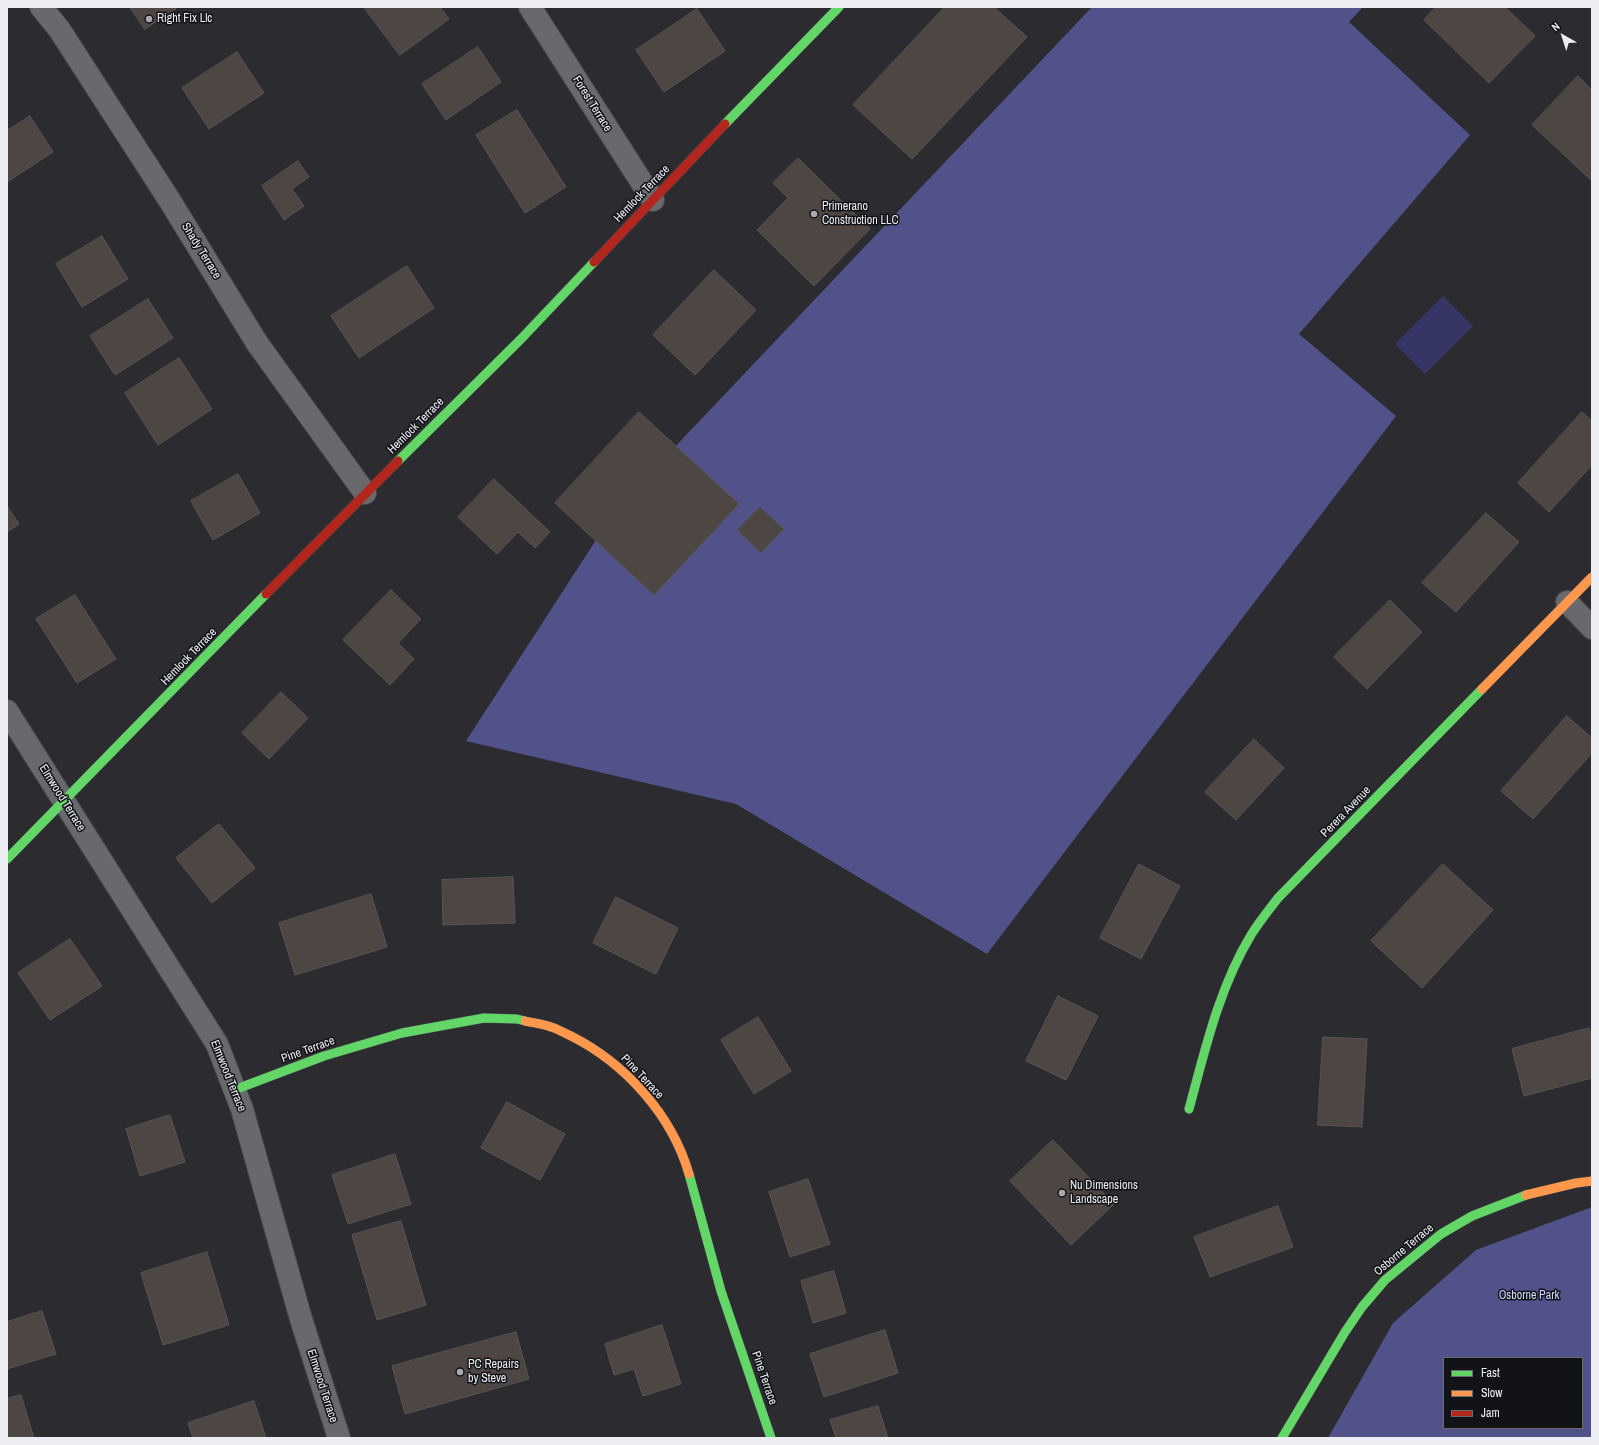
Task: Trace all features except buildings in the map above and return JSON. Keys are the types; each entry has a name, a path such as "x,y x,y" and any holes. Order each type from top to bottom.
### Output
{"street":[{"name":"Shady Terrace","path":"41,7 58,29 170,201 257,343 365,493"},
{"name":"Forest Terrace","path":"530,7 653,200"},
{"name":"Hemlock Terrace","path":"7,859 365,493 521,339 839,7"},
{"name":"Perera Avenue","path":"1189,1109 1225,986 1248,940 1278,898 1592,577"},
{"path":"1567,602 1592,628"},
{"name":"Elmwood Terrace","path":"7,712 217,1044 242,1109 301,1319 339,1438"},
{"name":"Pine Terrace","path":"234,1090 324,1056 402,1033 484,1018 517,1019 552,1027 585,1043 617,1065 645,1094 668,1126 685,1161 721,1291 771,1438"},
{"name":"Osborne Terrace","path":"1282,1438 1345,1332 1362,1307 1385,1280 1441,1234 1472,1216 1536,1192 1592,1181"}],"shaded area":[{"path":"1443,296 1473,326 1425,374 1395,344"}],"green space":[{"path":"1092,7 1363,7 1349,22 1470,135 1299,334 1396,416 987,954 736,804 466,741 616,509"},
{"name":"Osborne Park","path":"1592,1207 1592,1438 1328,1438 1393,1323 1476,1250"}],"traffic: fast":[{"path":"725,124 839,7"},
{"path":"398,461 521,339 594,262"},
{"path":"7,859 266,594"},
{"path":"1189,1109 1207,1042 1230,976 1257,925 1278,898 1482,689"},
{"path":"234,1090 324,1056 402,1033 484,1018 517,1019 525,1021"},
{"path":"689,1174 721,1291 771,1438"},
{"path":"1282,1438 1345,1332 1362,1307 1385,1280 1441,1234 1472,1216 1526,1195"}],"traffic: slow":[{"path":"1482,689 1592,577"},
{"path":"525,1021 548,1026 571,1036 591,1047 628,1076 644,1093 671,1131 689,1174"},
{"path":"1526,1195 1576,1183 1592,1181"}],"traffic: jam":[{"path":"594,262 725,124"},
{"path":"266,594 398,461"}],"place":[{"name":"Right Fix Llc","path":"149,19"},
{"name":"Primerano Construction LLC","path":"814,214"},
{"name":"Nu Dimensions Landscape","path":"1062,1193"},
{"name":"PC Repairs by Steve","path":"460,1372"}]}
